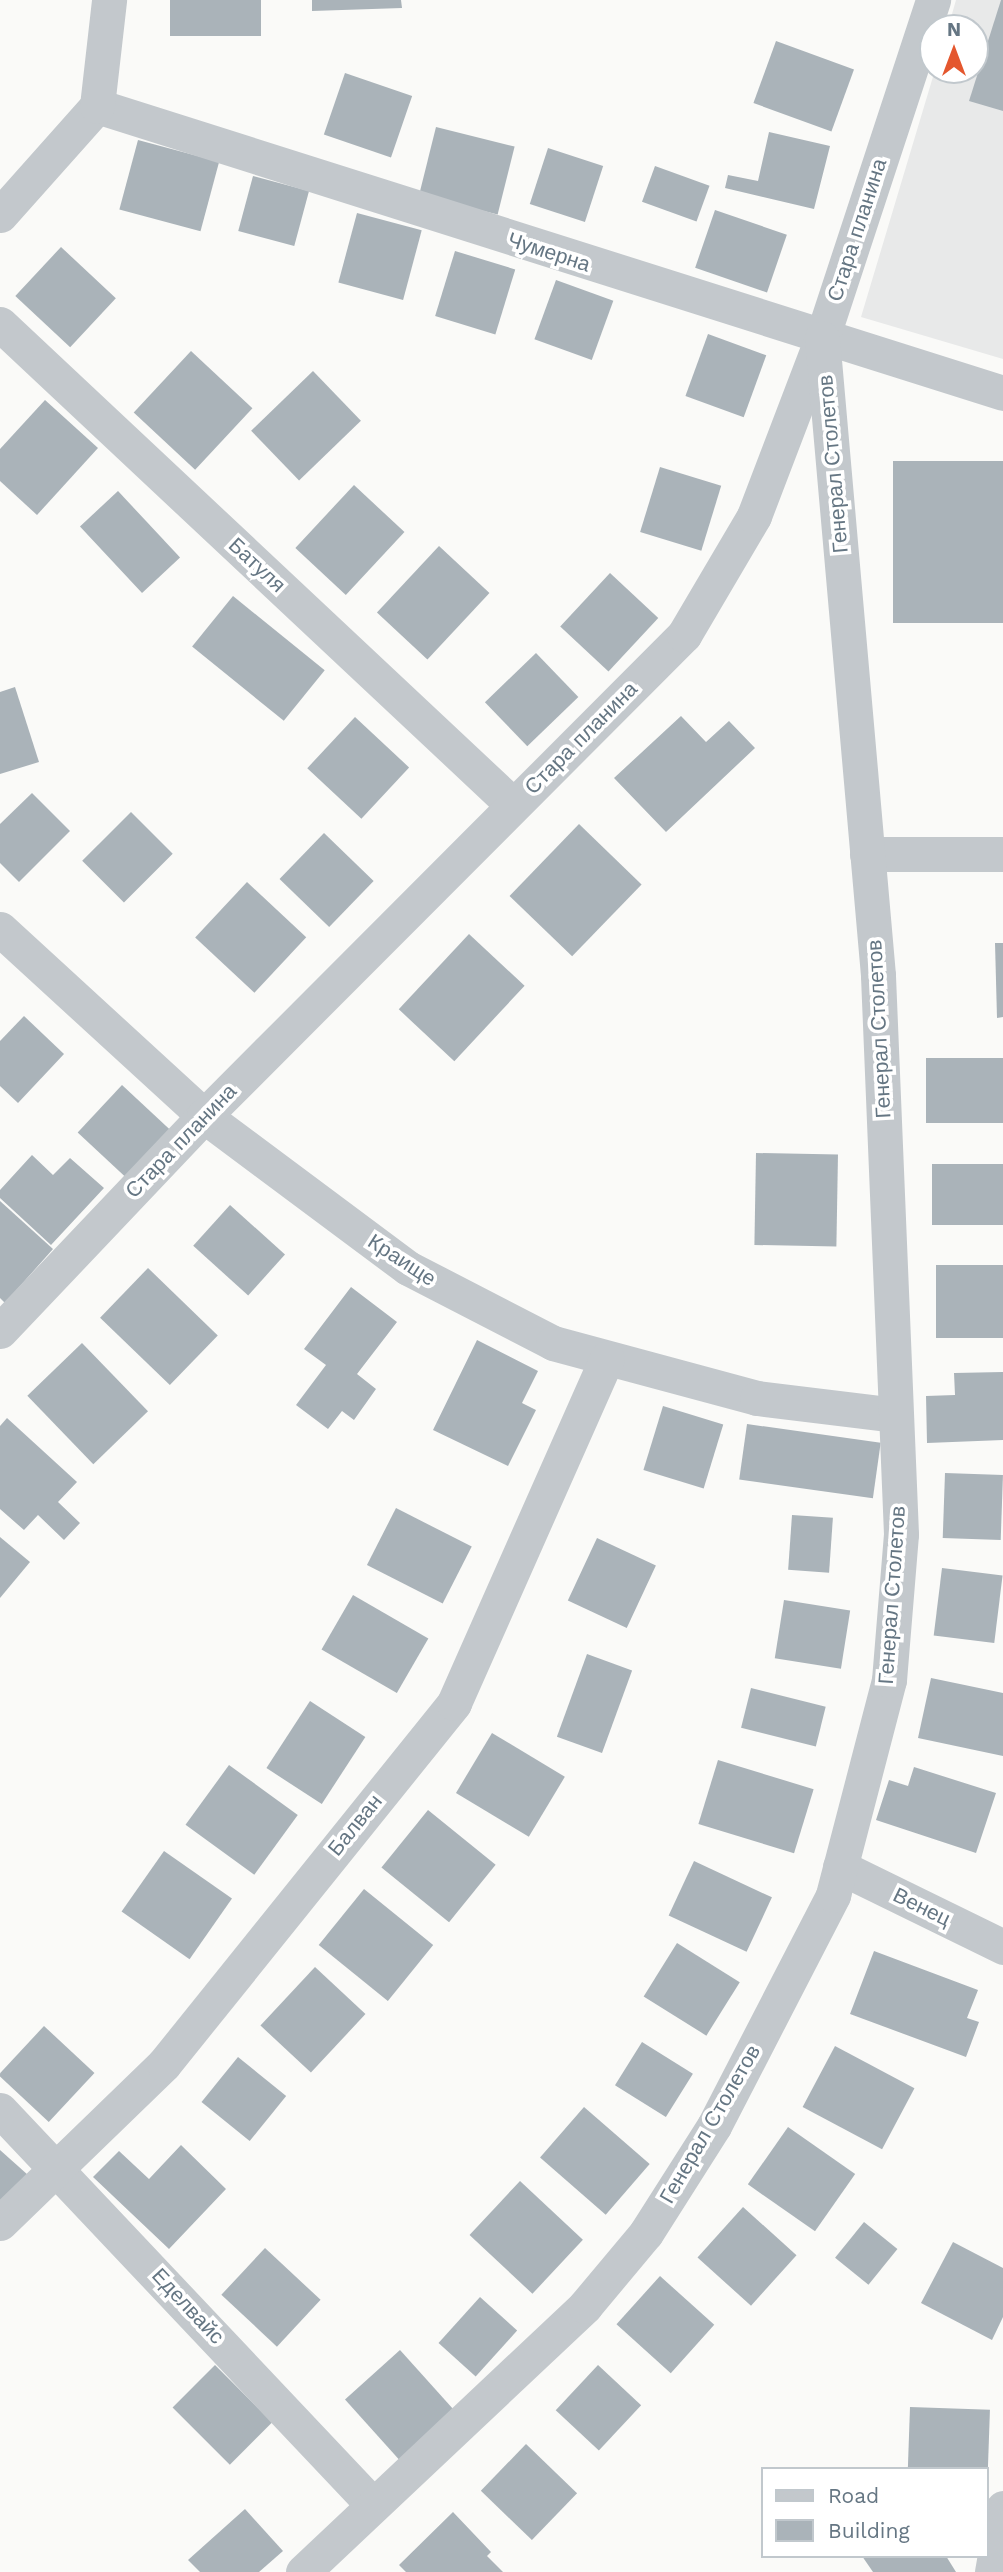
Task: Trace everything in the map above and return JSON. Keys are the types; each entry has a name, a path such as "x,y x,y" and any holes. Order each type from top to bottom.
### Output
{"street":[{"path":"0,215 97,106 109,0"},
{"name":"Стара планина","path":"0,1331 204,1116 684,635 754,516 822,338 933,0"},
{"name":"Чумерна","path":"97,106 822,338 1003,393"},
{"name":"Батуля","path":"0,324 513,805"},
{"name":"Генерал Столетов","path":"303,2572 585,2306 646,2233 714,2126 833,1895 889,1680 901,1534 878,975 822,338"},
{"path":"867,854 1003,853"},
{"name":"Краище","path":"0,929 204,1116 408,1268 553,1343 757,1398 895,1415"},
{"name":"Балван","path":"0,2223 61,2169 164,2064 454,1703 607,1358"},
{"name":"Венец","path":"840,1867 1003,1947"},
{"name":"Еделвайс","path":"0,2110 61,2169 373,2504"},
{"path":"992,2572 1003,2508"}],"shaded area":[{"path":"956,0 1003,0 1003,359 861,317 931,84 989,84 989,14 952,14"}],"building":[{"path":"170,0 261,0 261,36 170,36"},
{"path":"312,0 401,0 402,8 312,11"},
{"path":"1003,0 1003,111 969,101 974,84 989,84 989,38"},
{"path":"776,41 854,69 831,131 753,103"},
{"path":"345,73 412,96 391,158 324,134"},
{"path":"436,127 515,147 498,215 419,195"},
{"path":"769,132 830,146 814,209 725,188 728,175 758,181"},
{"path":"138,140 219,162 201,231 119,210"},
{"path":"548,148 603,166 585,222 530,204"},
{"path":"655,166 710,186 697,222 642,202"},
{"path":"253,176 309,191 294,246 238,231"},
{"path":"715,210 787,235 767,292 695,268"},
{"path":"357,213 422,230 403,300 338,283"},
{"path":"61,247 116,298 70,347 15,296"},
{"path":"455,251 515,269 495,334 435,316"},
{"path":"556,280 613,301 592,360 534,339"},
{"path":"708,334 766,355 744,417 685,396"},
{"path":"191,351 252,408 195,470 134,412"},
{"path":"313,371 361,421 299,480 251,431"},
{"path":"45,400 98,448 37,515 0,481 0,449"},
{"path":"893,461 1003,461 1003,623 893,623"},
{"path":"660,467 721,486 701,551 640,532"},
{"path":"354,485 404,532 346,595 295,548"},
{"path":"118,491 180,558 142,593 80,526"},
{"path":"439,546 489,593 427,660 377,613"},
{"path":"610,573 658,618 608,671 560,626"},
{"path":"233,596 325,670 284,721 192,647"},
{"path":"536,653 578,697 527,746 485,702"},
{"path":"15,687 39,762 0,774 0,692"},
{"path":"681,716 706,742 729,721 755,748 666,832 614,778"},
{"path":"355,717 409,767 361,819 307,768"},
{"path":"32,793 70,831 19,882 0,863 0,824"},
{"path":"131,812 173,854 124,903 82,861"},
{"path":"579,824 642,884 572,956 510,896"},
{"path":"324,833 374,881 329,927 280,879"},
{"path":"247,882 306,937 254,993 195,938"},
{"path":"469,934 525,986 454,1061 399,1009"},
{"path":"995,943 1003,943 1003,1017 997,1018"},
{"path":"24,1016 64,1054 18,1103 0,1086 0,1041"},
{"path":"926,1058 1003,1058 1003,1123 926,1123"},
{"path":"122,1085 170,1129 125,1177 78,1133"},
{"path":"756,1153 838,1154 836,1246 754,1245"},
{"path":"32,1155 53,1175 70,1158 104,1188 51,1245 0,1198 0,1190"},
{"path":"932,1164 1003,1164 1003,1225 932,1225"},
{"path":"0,1201 53,1249 5,1303 0,1298"},
{"path":"230,1205 285,1255 248,1295 193,1246"},
{"path":"936,1265 1003,1265 1003,1338 936,1338"},
{"path":"148,1268 218,1335 170,1385 100,1318"},
{"path":"351,1287 397,1322 357,1374 376,1389 354,1420 342,1411 328,1429 296,1405 326,1365 304,1349"},
{"path":"477,1340 538,1371 522,1403 536,1410 508,1466 433,1430"},
{"path":"82,1343 148,1411 93,1464 27,1396"},
{"path":"1003,1372 1003,1440 927,1443 926,1396 955,1395 954,1373"},
{"path":"663,1406 723,1424 704,1488 643,1470"},
{"path":"7,1418 77,1482 58,1502 80,1523 64,1540 38,1515 24,1530 0,1509 0,1426"},
{"path":"747,1424 881,1443 873,1498 739,1479"},
{"path":"945,1473 1003,1475 1001,1540 943,1538"},
{"path":"396,1508 472,1547 443,1604 367,1565"},
{"path":"792,1515 833,1518 829,1573 788,1570"},
{"path":"0,1537 30,1562 0,1598"},
{"path":"597,1538 656,1565 627,1628 568,1601"},
{"path":"942,1568 1003,1575 994,1643 934,1635"},
{"path":"353,1595 428,1638 397,1693 322,1650"},
{"path":"784,1600 850,1610 841,1669 775,1658"},
{"path":"587,1654 632,1670 602,1753 557,1737"},
{"path":"931,1678 1003,1693 1003,1756 918,1738"},
{"path":"751,1688 826,1707 816,1746 741,1728"},
{"path":"310,1701 365,1737 322,1804 266,1768"},
{"path":"492,1733 565,1777 529,1837 456,1793"},
{"path":"718,1760 814,1789 794,1853 698,1824"},
{"path":"229,1765 298,1815 254,1875 186,1825"},
{"path":"914,1767 996,1793 976,1853 876,1820 889,1780 908,1786"},
{"path":"428,1810 496,1865 449,1922 381,1868"},
{"path":"164,1851 232,1899 190,1959 122,1912"},
{"path":"694,1861 772,1897 747,1952 669,1915"},
{"path":"364,1889 433,1945 388,2001 319,1945"},
{"path":"677,1943 740,1982 706,2036 644,1996"},
{"path":"874,1951 978,1990 967,2018 979,2022 966,2057 850,2014"},
{"path":"315,1967 365,2014 311,2073 260,2026"},
{"path":"44,2026 94,2073 49,2122 0,2077 0,2073"},
{"path":"642,2042 693,2074 666,2117 615,2085"},
{"path":"835,2046 914,2088 882,2149 803,2107"},
{"path":"238,2057 286,2096 250,2141 201,2102"},
{"path":"584,2107 650,2164 606,2215 540,2158"},
{"path":"788,2127 855,2174 815,2231 748,2184"},
{"path":"181,2145 226,2189 169,2249 93,2177 119,2151 149,2179"},
{"path":"0,2150 28,2175 0,2205"},
{"path":"520,2181 583,2240 532,2294 470,2235"},
{"path":"743,2207 797,2255 751,2306 697,2258"},
{"path":"864,2222 897,2249 868,2285 835,2258"},
{"path":"953,2242 1003,2268 1003,2317 992,2340 921,2303"},
{"path":"265,2248 321,2300 277,2347 221,2295"},
{"path":"660,2276 714,2325 671,2373 617,2324"},
{"path":"480,2297 517,2330 476,2377 439,2343"},
{"path":"400,2350 454,2410 399,2460 345,2400"},
{"path":"215,2365 272,2422 230,2465 173,2407"},
{"path":"598,2365 641,2405 599,2451 556,2410"},
{"path":"910,2407 990,2410 988,2467 908,2467"},
{"path":"526,2444 577,2493 532,2540 481,2491"},
{"path":"245,2509 283,2551 259,2572 200,2572 188,2560"},
{"path":"453,2512 491,2552 487,2556 503,2572 406,2572 399,2565"},
{"path":"863,2558 947,2558 956,2572 873,2572"}]}
